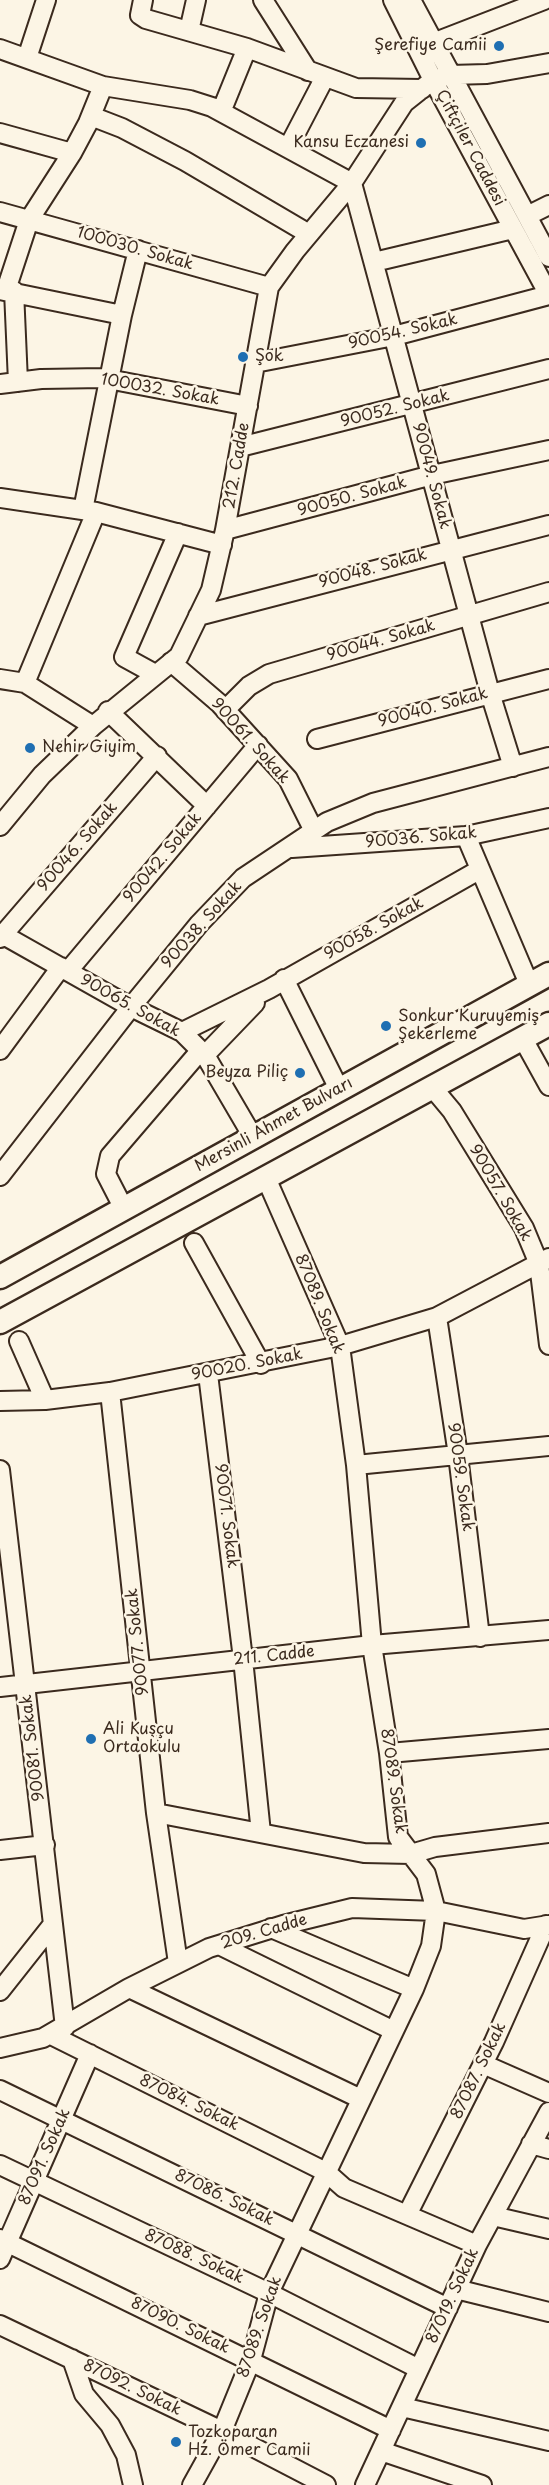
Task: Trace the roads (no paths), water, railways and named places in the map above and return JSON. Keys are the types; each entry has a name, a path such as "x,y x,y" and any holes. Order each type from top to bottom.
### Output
{"main road":[{"name":"Mersinli Ahmet Bulvarı","path":"0,1277 539,979"},
{"path":"0,1322 549,1024"}],"street":[{"path":"27,58 46,0"},
{"path":"143,0 140,15 146,20 247,48 356,88 435,81 549,63"},
{"path":"189,31 196,0"},
{"path":"263,0 317,74"},
{"name":"Çiftçiler Caddesi","path":"393,0 513,229 548,289"},
{"name":"Çiftçiler Caddesi","path":"411,0 433,43 435,81 527,216 549,257"},
{"path":"433,43 544,0"},
{"path":"221,112 247,48"},
{"path":"0,49 103,86 190,100 221,112 352,183"},
{"path":"288,148 317,74"},
{"name":"212. Cadde","path":"0,826 42,775 108,711 179,656 211,590 224,537 269,287 352,183 404,103 435,81"},
{"path":"9,383 7,290 29,220 72,153 103,86"},
{"path":"91,116 122,128 185,161 309,234"},
{"path":"0,133 72,153"},
{"name":"90049. Sokak","path":"352,183 450,549 513,767"},
{"path":"527,216 549,205"},
{"name":"100030. Sokak","path":"0,212 269,287"},
{"path":"374,262 513,229"},
{"path":"25,683 89,511 109,380 138,250"},
{"name":"90054. Sokak","path":"255,363 394,336 548,289"},
{"path":"7,290 122,315"},
{"name":"90052. Sokak","path":"240,447 549,369"},
{"name":"100032. Sokak","path":"9,383 41,379 109,380 248,406"},
{"name":"90050. Sokak","path":"224,537 432,475 549,450"},
{"path":"0,498 89,511 178,533 224,537"},
{"name":"90048. Sokak","path":"198,616 549,525"},
{"path":"155,674 124,657 178,533"},
{"name":"90044. Sokak","path":"225,710 249,686 269,674 549,592"},
{"name":"90061. Sokak","path":"171,662 225,710 288,779 314,831"},
{"path":"0,679 25,683 93,726"},
{"name":"90040. Sokak","path":"317,739 549,679"},
{"path":"108,711 207,806"},
{"name":"90042. Sokak","path":"0,1050 64,969 258,746"},
{"name":"90046. Sokak","path":"1,935 157,756"},
{"name":"90038. Sokak","path":"0,1176 131,1007 199,924 243,878 327,822 373,803 549,757"},
{"name":"90036. Sokak","path":"291,848 466,837 549,818"},
{"path":"466,837 480,870 539,979"},
{"name":"90058. Sokak","path":"182,1032 276,984 480,870"},
{"name":"90065. Sokak","path":"1,935 131,1007 182,1032 203,1053 254,1137"},
{"path":"276,984 339,1089"},
{"name":"90058. Sokak","path":"124,1209 106,1173 110,1156 203,1053 276,984"},
{"path":"523,1039 549,1086"},
{"name":"90057. Sokak","path":"432,1087 452,1111 544,1261 549,1345"},
{"name":"87089. Sokak","path":"192,2485 222,2431 251,2360 268,2293 414,1989 431,1946 436,1911 426,1874 398,1837 389,1753 372,1645 356,1465 340,1346 267,1178"},
{"path":"194,1243 261,1364"},
{"name":"90020. Sokak","path":"0,1401 45,1400 110,1392 261,1364 340,1346 437,1317 544,1261"},
{"name":"90059. Sokak","path":"437,1317 458,1455 480,1637"},
{"path":"19,1341 45,1400"},
{"name":"90071. Sokak","path":"208,1374 243,1659 261,1833"},
{"name":"90077. Sokak","path":"110,1392 156,1813 178,1963"},
{"path":"356,1465 549,1446"},
{"name":"90081. Sokak","path":"0,1470 45,1845 53,1924 58,2031"},
{"name":"211. Cadde","path":"0,1687 372,1645 549,1630"},
{"path":"389,1753 549,1739"},
{"path":"156,1813 364,1853 411,1854 435,1846 549,1833"},
{"path":"0,1850 45,1845"},
{"name":"209. Cadde","path":"0,2048 58,2031 129,1988 219,1945 271,1928 352,1908 436,1911 524,1929 548,1925"},
{"path":"0,1991 53,1924"},
{"name":"87087. Sokak","path":"407,2215 483,2064 548,1925"},
{"path":"271,1928 414,1989"},
{"path":"219,1945 394,2031"},
{"path":"129,1988 361,2099"},
{"name":"87084. Sokak","path":"58,2031 90,2054 326,2172"},
{"name":"87091. Sokak","path":"2,2247 90,2054"},
{"path":"483,2064 549,2093"},
{"name":"87086. Sokak","path":"0,2090 448,2308"},
{"name":"87019. Sokak","path":"365,2485 477,2245 493,2216 540,2147 549,2112"},
{"name":"87088. Sokak","path":"0,2165 268,2293 419,2369"},
{"path":"326,2172 344,2188 477,2245"},
{"path":"493,2216 549,2229"},
{"name":"87090. Sokak","path":"2,2247 251,2360 391,2430"},
{"path":"456,2289 549,2312"},
{"name":"87092. Sokak","path":"0,2325 222,2431 327,2485"},
{"path":"72,2359 84,2394 110,2425 126,2455 133,2485"},
{"path":"402,2407 549,2441"},
{"path":"381,2451 442,2479 482,2485"}],"place":[{"name":"Şerefiye Camii","path":"499,46"},
{"name":"Kansu Eczanesi","path":"421,143"},
{"name":"Şok","path":"243,357"},
{"name":"Nehir Giyim","path":"30,748"},
{"name":"Sonkur Kuruyemiş Şekerleme","path":"386,1026"},
{"name":"Beyza Piliç","path":"300,1073"},
{"name":"Ali Kuşçu Ortaokulu","path":"91,1739"},
{"name":"Tozkoparan Hz. Ömer Camii","path":"176,2442"}]}
